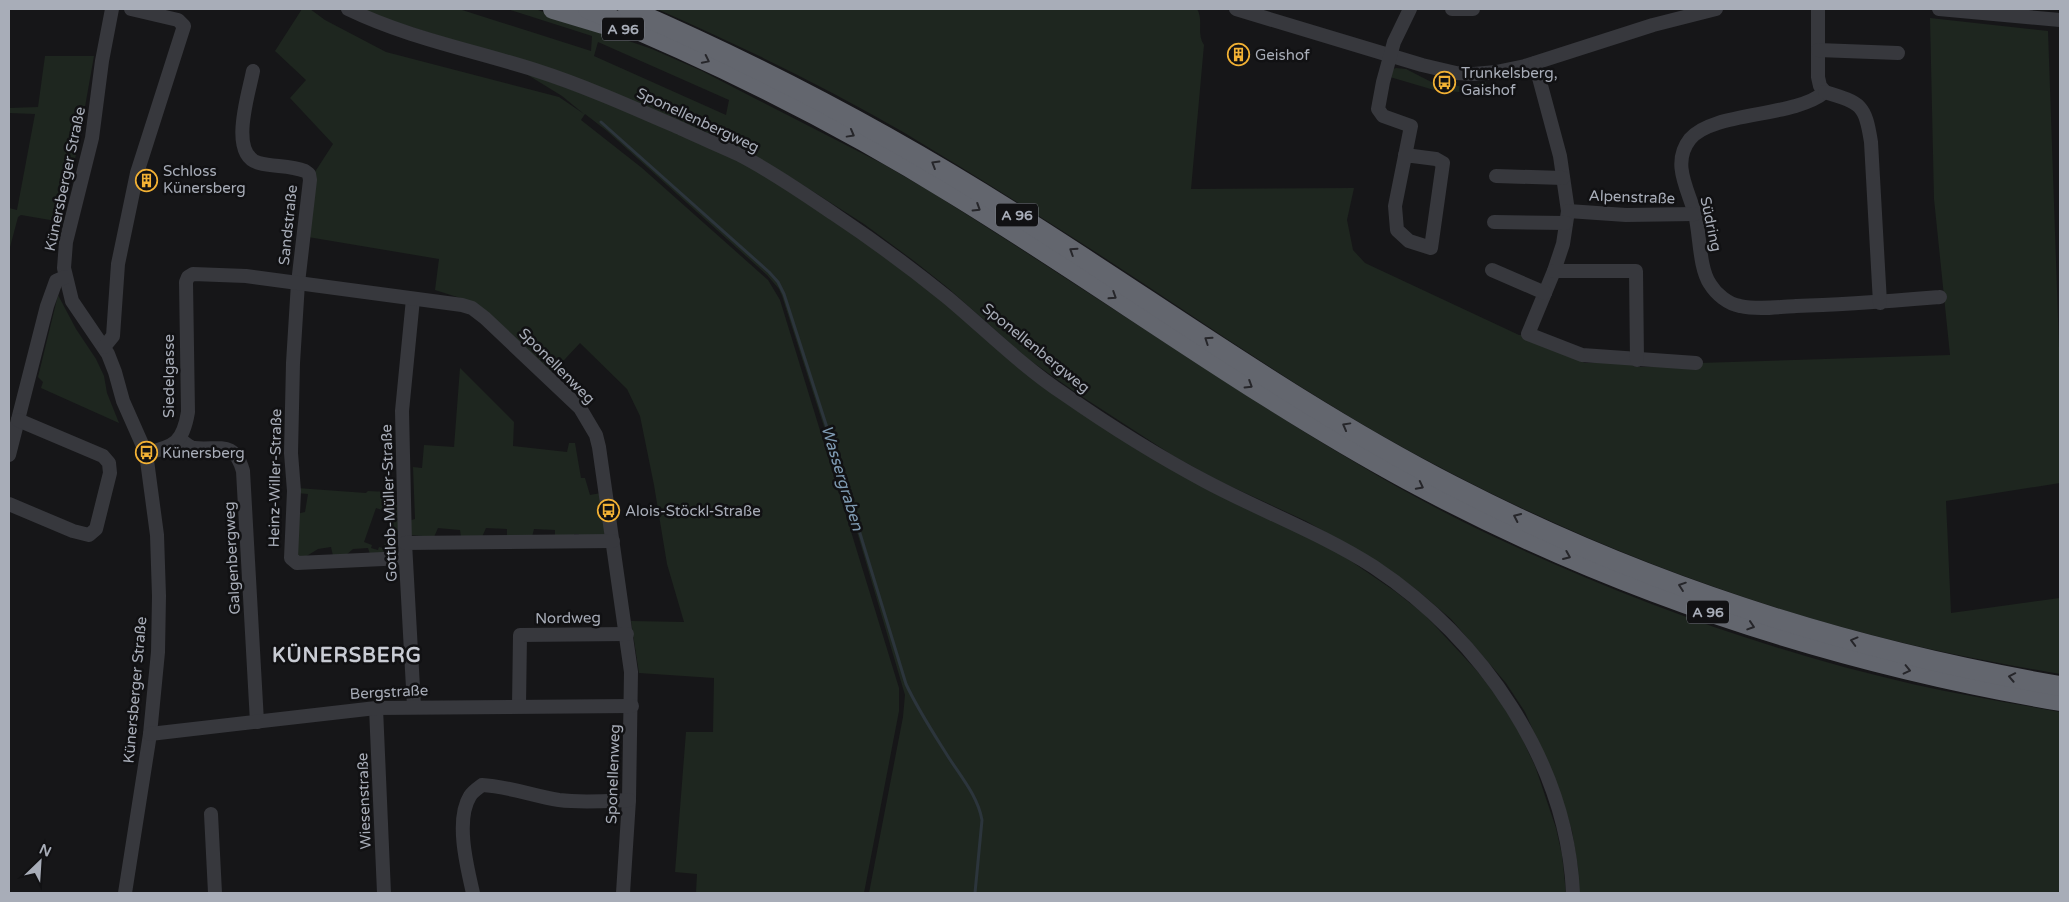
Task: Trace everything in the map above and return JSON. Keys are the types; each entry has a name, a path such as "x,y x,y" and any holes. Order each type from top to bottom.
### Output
{"highway":[{"name":"A 96","path":"553,9 662,39"},
{"name":"A 96","path":"588,9 662,39 788,100 905,165 1018,235 1281,406 1408,480 1508,530 1679,602 1795,640 1903,670 1984,688 2060,701"},
{"name":"A 96","path":"628,9 777,77 896,141 1031,223 1274,384 1453,486 1507,512 1590,550 1666,580 1776,618 1892,651 2060,686"}],"street":[{"name":"Künersberger Straße","path":"112,9 102,61 92,138 66,242 65,277 76,308 104,347 116,372 128,415 146,453 156,535 159,596 158,652 150,734 125,893"},
{"path":"104,347 113,336 118,264 139,165 184,26 178,20 130,9"},
{"name":"Sponellenbergweg","path":"348,9 410,35 556,77 658,118 764,168 878,244 948,298 1040,376 1082,406 1204,481 1311,532 1378,570 1426,606 1449,629 1492,681 1519,718 1535,748 1556,804 1566,842 1573,893"},
{"path":"1236,9 1390,57 1442,71 1474,74 1496,72 1535,63 1653,25 1716,9"},
{"path":"1405,155 1436,159 1443,162 1432,248 1409,241 1397,230 1395,206 1405,155 1411,126 1383,116 1378,109 1383,82 1398,31 1410,9"},
{"path":"1452,9 1473,9"},
{"path":"1818,9 1818,77 1820,86 1825,92 1844,98 1861,107 1867,118 1871,142 1880,303"},
{"path":"1939,9 2060,20"},
{"path":"1818,50 1898,53"},
{"name":"Alpenstraße","path":"1535,63 1560,156 1567,217 1563,244 1528,334 1582,355 1638,360 1696,362"},
{"name":"Sandstraße","path":"253,71 242,135 244,150 248,157 259,163 300,169 309,174 310,180 298,283"},
{"name":"Südring","path":"1825,92 1815,100 1712,126 1691,138 1682,154 1681,172 1695,214 1703,268 1709,283 1724,300 1738,306 1758,308 1880,303 1940,297"},
{"path":"1496,176 1563,178"},
{"name":"Alpenstraße","path":"1494,222 1567,217 1695,214"},
{"path":"1492,270 1545,293"},
{"path":"1554,271 1636,271 1638,360"},
{"name":"Sponellenweg","path":"188,276 198,273 298,283 462,305 472,308 485,318 584,414 599,447 631,672 632,706 629,800 623,893"},
{"name":"Siedelgasse","path":"146,453 164,449 180,439 185,428 188,412 186,282 188,276"},
{"path":"9,455 54,285 58,279 65,277"},
{"name":"Heinz-Willer-Straße","path":"298,283 293,363 291,452 294,491 290,558 297,563 405,558"},
{"name":"Gottlob-Müller-Straße","path":"413,299 402,411 404,543 414,706"},
{"path":"9,504 73,531 89,535 96,529 110,473 110,464 103,456 18,420"},
{"name":"Galgenbergweg","path":"180,439 194,448 228,449 240,462 243,471 257,722"},
{"path":"404,543 613,541"},
{"name":"Nordweg","path":"519,706 520,635 627,634"},
{"name":"Bergstraße","path":"150,734 376,708 414,706 632,706"},
{"name":"Wiesenstraße","path":"376,708 384,893"},
{"path":"473,893 465,853 465,809 470,794 482,785 495,785 518,792 559,800 579,802 629,800"},
{"path":"211,814 215,893"}],"shaded area":[{"path":"302,9 310,9 325,20 386,52 559,97 584,114 562,96 523,72 616,106 735,159 767,177 875,248 958,314 1023,371 1304,535 1339,553 1396,592 1425,615 1478,672 1500,701 1519,732 1535,766 1556,828 1562,855 1566,893 869,893 903,717 905,695 850,508 782,296 779,289 767,275 607,131 585,114 581,120 642,168 768,280 780,300 899,688 899,711 864,893 696,893 697,874 675,872 686,732 713,732 714,678 639,673 631,621 684,622 667,564 640,416 627,389 580,343 552,373 473,302 435,290 439,259 308,237 313,175 333,144 290,98 306,80 275,51"},
{"path":"355,9 459,9 591,51 592,36 507,9 535,9 652,49 702,71 883,164 965,213 1307,434 1415,497 1490,535 1644,601 1697,621 1804,656 1912,684 2060,712 2060,893 1579,893 1578,868 1572,831 1559,789 1525,712 1506,683 1451,619 1417,590 1381,564 1306,521 1219,481 1172,455 1078,394 1028,359 948,288 914,261 864,224 792,178 531,65","holes":["598,42 729,100 726,115 594,56"]},
{"path":"657,9 1197,9 1204,45 1191,189 1354,188 1347,220 1353,250 1365,263 1519,335 1524,335 1585,363 1628,362 1635,367 1695,366 1699,363 1950,355 1934,199 1930,18 2048,31 2060,376 2060,483 1946,501 1951,613 2060,598 2060,674 1892,640 1740,596 1615,549 1492,494 1374,431 1339,410 1073,238 903,132 782,67"},
{"path":"45,56 94,56 62,222 21,215 18,217 9,251 9,208 17,210 35,114 9,113 9,108 38,107"},
{"path":"1393,69 1406,69 1445,89 1434,90 1390,77"},
{"path":"1486,82 1487,95 1449,91 1451,85 1465,87"},
{"path":"58,295 76,329 96,359 104,376 107,393 119,423 41,388 43,382 38,377"},
{"path":"460,368 514,422 513,446 567,452 569,443 575,443 581,478 585,478 590,495 601,493 605,535 579,537 579,534 574,534 574,537 555,536 555,530 534,529 532,537 507,537 507,529 486,528 482,537 461,537 460,530 438,528 434,537 410,535 408,521 415,519 413,467 422,468 424,445 454,447"},
{"path":"297,488 366,493 368,491 389,492 387,504 398,505 398,534 389,531 394,514 376,508 364,542 372,545 371,548 378,550 379,547 383,548 388,535 398,538 381,554 370,554 368,548 353,549 346,555 333,556 331,547 318,549 300,560 292,555 296,514 305,512 308,494 297,493"}],"waterway":[{"name":"Wassergraben","path":"601,122 769,272 778,282 784,294 906,684 926,722 969,788 980,812 982,820 975,893"}],"place":[{"name":"Geishof","path":"1239,55"},
{"name":"Trunkelsberg, Gaishof","path":"1445,82"},
{"name":"Schloss Künersberg","path":"147,180"},
{"name":"Künersberg","path":"146,453"},
{"name":"Alois-Stöckl-Straße","path":"609,511"}],"district":[{"name":"KÜNERSBERG","path":"347,656"}]}
